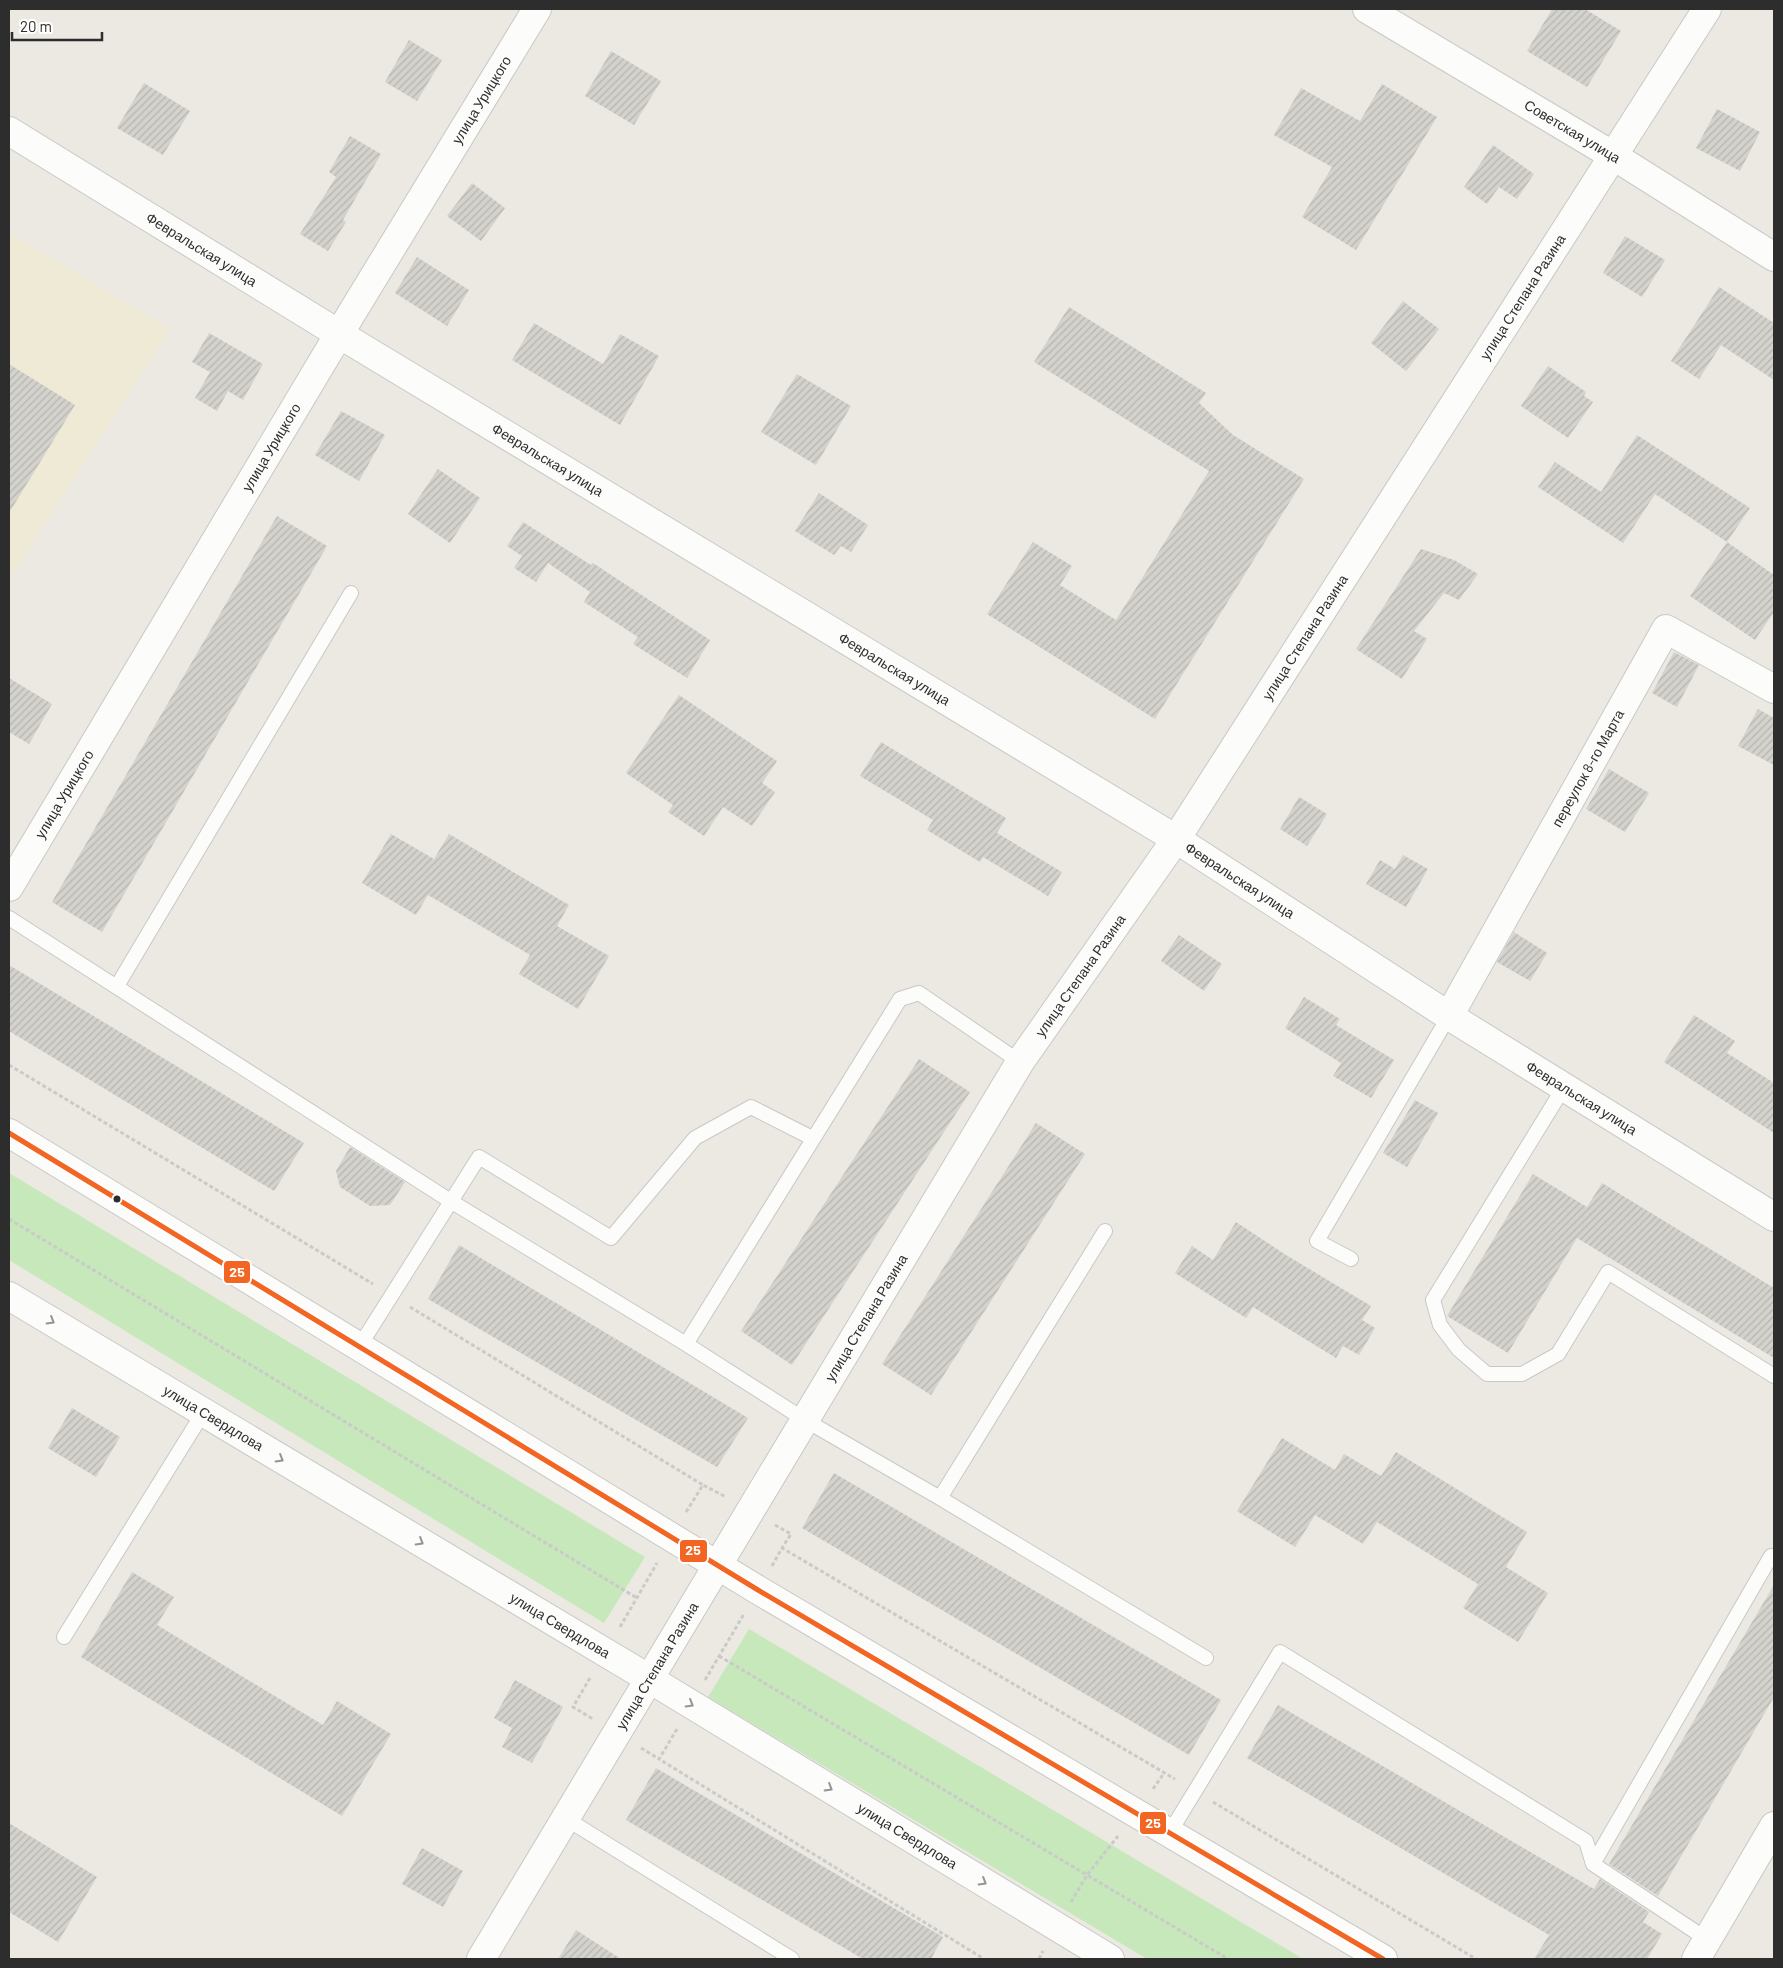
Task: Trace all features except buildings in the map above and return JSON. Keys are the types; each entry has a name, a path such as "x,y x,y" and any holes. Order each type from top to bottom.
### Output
{"main road":[{"name":"улица Урицкого","path":"9,887 339,334 537,9"},
{"name":"Советская улица","path":"1367,9 1612,156 1774,257"},
{"name":"улица Степана Разина","path":"481,1959 648,1678 718,1566 1020,1062 1176,839 1707,9"},
{"name":"Февральская улица","path":"9,131 339,334 1176,839 1449,1016 1774,1217"},
{"name":"переулок 8-го Марта","path":"1449,1016 1666,629 1774,689"},
{"path":"9,1134 718,1566 1383,1959"},
{"name":"улица Свердлова","path":"9,1296 648,1678 1110,1959"},
{"path":"1702,1950 1774,1826"}],"lane":[{"path":"117,986 351,593"},
{"path":"9,918 452,1202 686,1344 805,1420 940,1498 1206,1658"},
{"path":"686,1344 812,1138 900,999 918,993 1020,1062"},
{"path":"1351,1259 1317,1241 1449,1016"},
{"path":"1564,1087 1434,1300 1440,1325 1459,1350 1487,1374 1522,1374 1558,1354 1608,1272 1774,1376"},
{"path":"359,1346 479,1157 611,1238 695,1138 751,1107 812,1138"},
{"path":"940,1498 1105,1231"},
{"path":"64,1638 203,1413"},
{"path":"1594,1864 1771,1556"},
{"path":"1170,1832 1280,1652 1586,1841 1594,1864 1702,1950"},
{"path":"565,1818 792,1959"}],"path":[{"path":"9,1065 703,1484"},
{"path":"9,1219 637,1598"},
{"path":"984,1959 659,1759 782,1548 1476,1959"},
{"path":"719,1656 1228,1959"},
{"path":"1039,1959 1087,1874"}],"shaded area":[{"path":"9,232 170,329 9,580"}],"green space":[{"path":"9,1173 645,1557 604,1623 9,1260"},
{"path":"749,1629 1303,1959 1147,1959 708,1697"}],"transit line":[{"name":"25","path":"9,1133 758,1590 1383,1959"}]}
